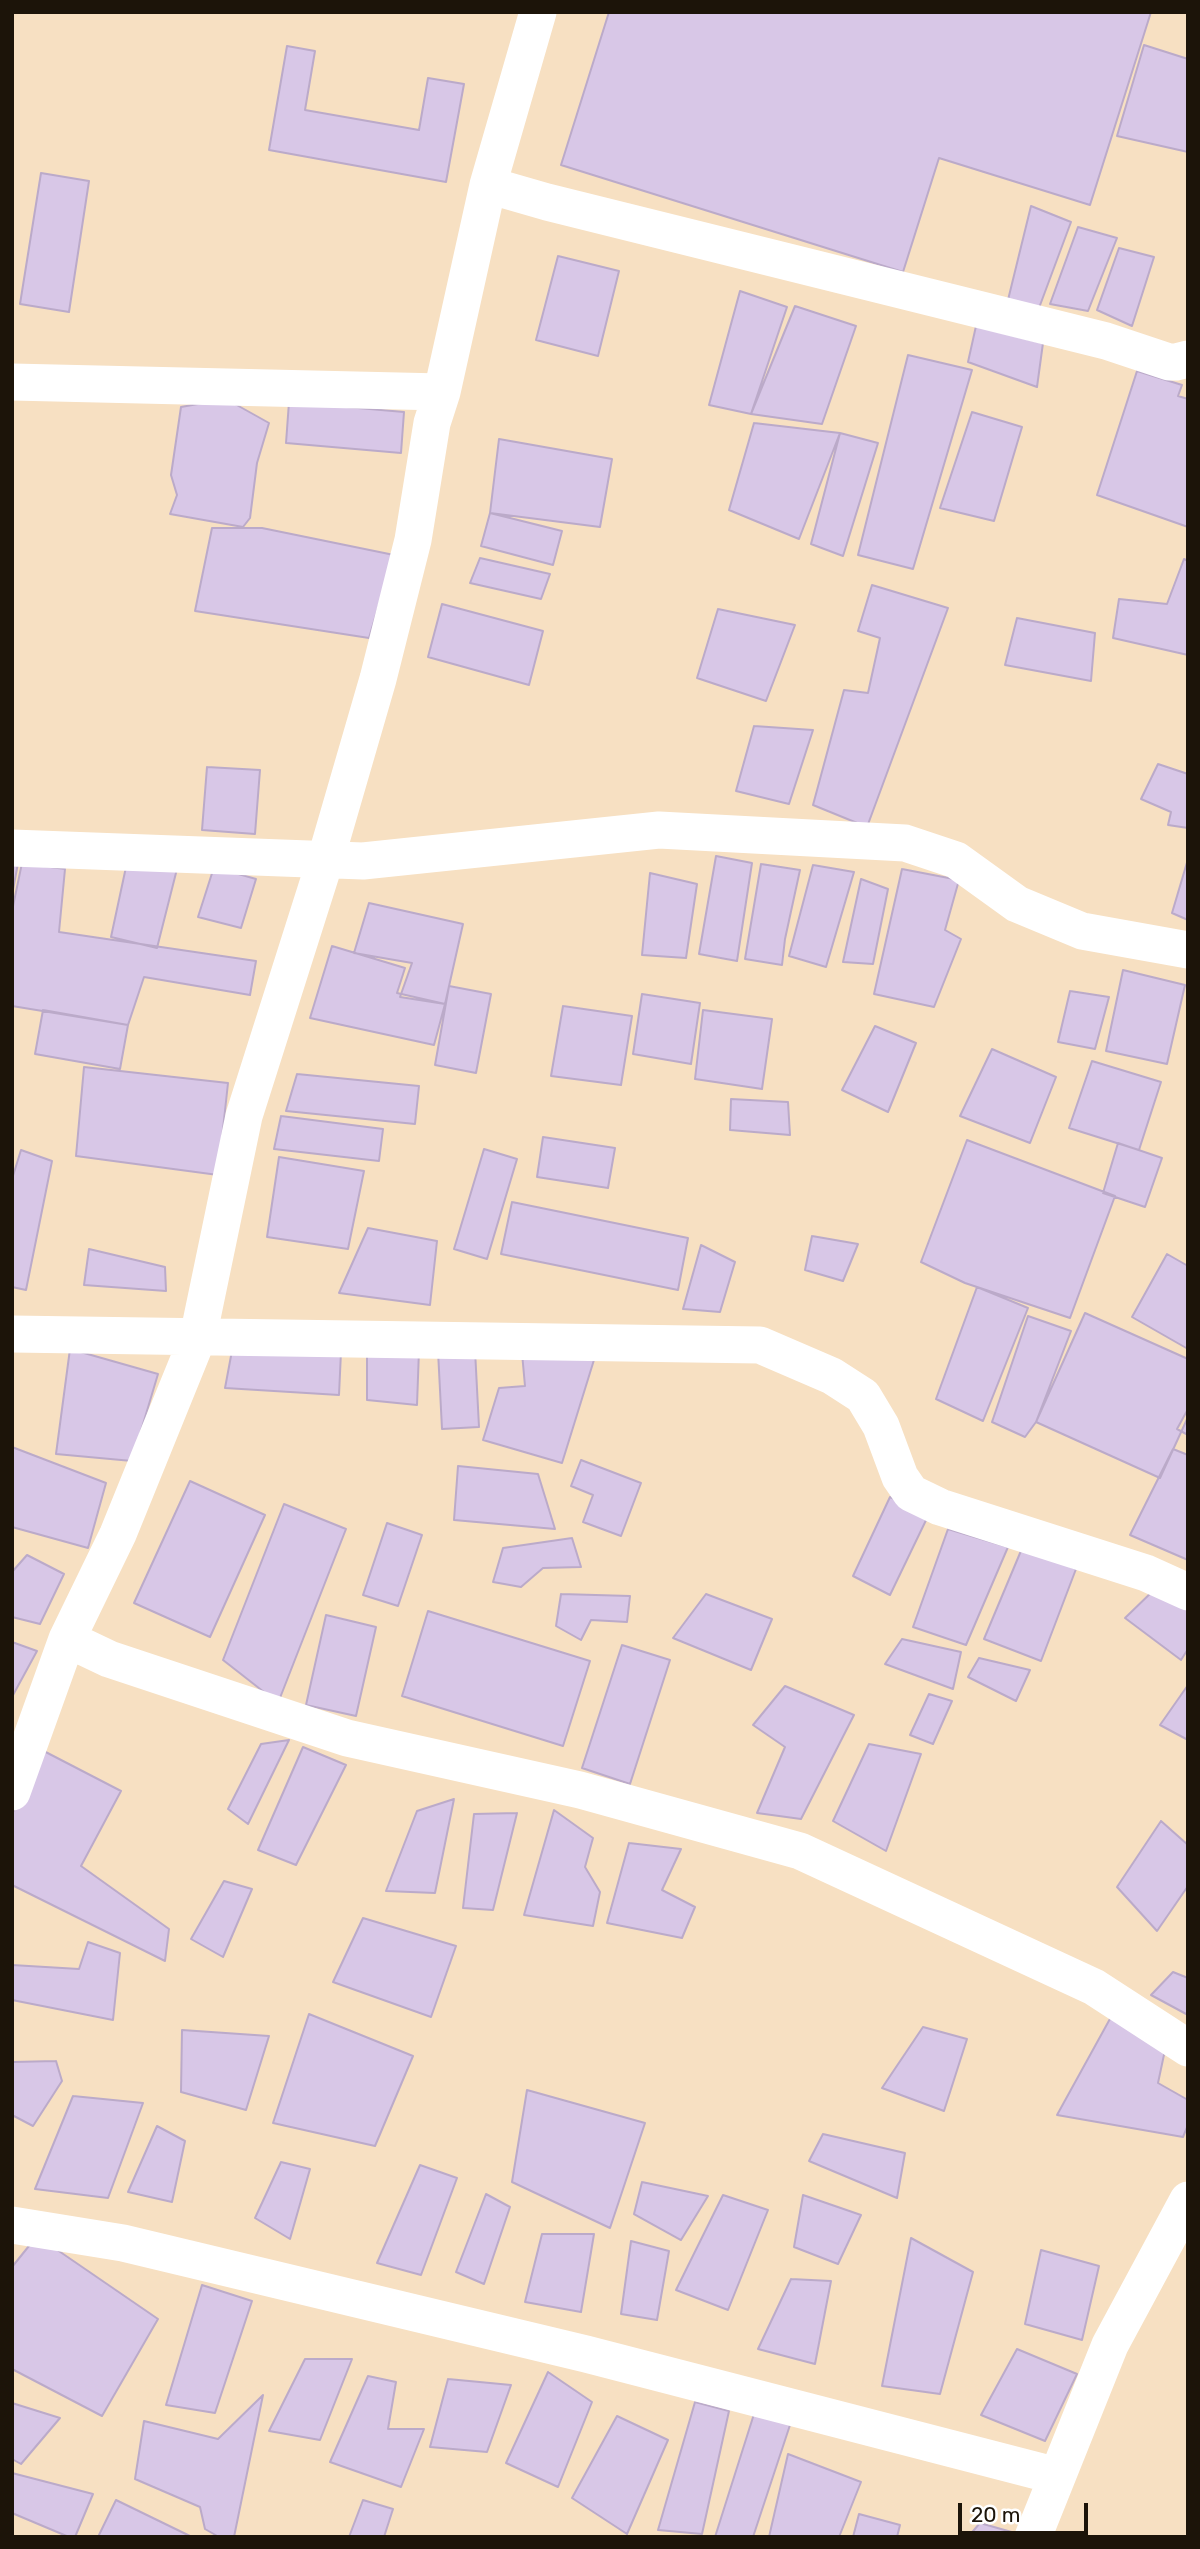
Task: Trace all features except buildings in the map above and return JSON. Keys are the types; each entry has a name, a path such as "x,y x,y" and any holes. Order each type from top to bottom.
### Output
{"street":[{"path":"12,1792 87,1649 118,1534 222,1337 244,1116 326,858 388,641 413,540 432,423 517,193 538,12"},
{"path":"517,193 1106,341 1168,362 1188,359"},
{"path":"12,382 442,392"},
{"path":"12,848 379,859 659,830 905,843 956,860 1017,904 1082,931 1188,950"},
{"path":"12,1334 760,1345 832,1376 863,1396 881,1426 900,1477 911,1493 940,1507 1146,1573 1188,1592"},
{"path":"87,1649 348,1738 580,1790 800,1851 1094,1987 1188,2048"},
{"path":"1033,2537 1110,2345 1188,2200"},
{"path":"12,2225 123,2243 532,2341 1057,2476"}]}
